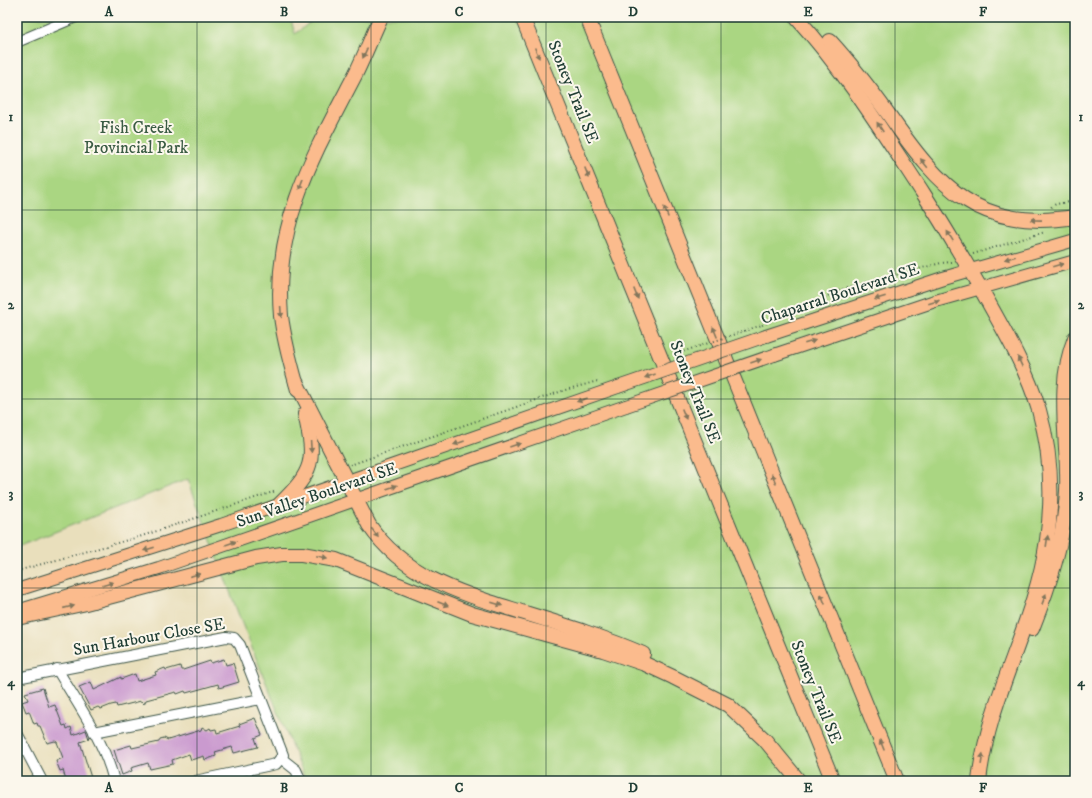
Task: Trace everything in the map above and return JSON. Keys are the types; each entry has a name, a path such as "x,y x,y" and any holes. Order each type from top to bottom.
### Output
{"highway":[{"path":"279,505 301,482 312,457 310,438 285,344 280,302 281,265 288,227 295,200 311,160 355,74 381,17"},
{"name":"Stoney Trail SE","path":"522,17 833,781"},
{"path":"587,17 897,781"},
{"path":"796,17 834,61 862,100 945,228 970,270 1013,347 1035,398 1045,437 1051,487 1048,528 1040,576 1002,685 986,738 979,781"},
{"path":"806,17 852,67 925,164 954,193 980,208 1005,217 1036,220 1075,217"},
{"path":"986,738 1046,596 1060,547 1067,491 1066,383 1068,359 1075,338"},
{"path":"296,382 369,525 383,543 400,559 427,578 465,594 635,650 678,671 728,706 765,740 799,781"},
{"path":"17,618 88,602 256,558 282,554 311,555 349,564 472,614 596,648 637,661 669,675 728,706"}],"main road":[{"name":"Chaparral Boulevard SE","path":"618,387 764,330 1075,240"},
{"path":"980,288 1075,261"},
{"name":"Sun Valley Boulevard SE","path":"17,611 159,568 774,355 980,288"},
{"name":"Sun Valley Boulevard SE","path":"17,590 154,548 618,387"}],"street":[{"path":"17,42 76,17"},
{"name":"Sun Harbour Close SE","path":"17,678 57,669 229,637 234,638 238,642 261,699 282,752 282,759"},
{"path":"57,669 94,732 112,771 114,781"},
{"path":"94,732 261,699"},
{"path":"17,733 42,781"},
{"path":"195,781 276,764 282,759 296,770 301,781"}],"path":[{"path":"1049,210 1052,205 1075,201"},
{"path":"970,255 1036,235 1048,231 1049,229"},
{"path":"673,355 764,330 843,289 941,263 951,262"},
{"path":"348,466 565,390 602,380"},
{"path":"17,571 131,540 279,490"}],"green space":[{"name":"Fish Creek Provincial Park","path":"17,17 290,17 295,34 317,17 1075,17 1075,781 306,781 241,621 188,479 17,547"}],"building":[{"path":"224,659 226,665 233,663 239,682 219,688 218,684 186,693 185,691 177,694 176,692 146,700 144,704 141,701 117,707 116,704 101,709 98,707 91,710 79,687 91,682 94,690 121,677 121,679 135,674 137,681 156,675 155,672 165,668 166,670 180,666 181,670 183,670 210,661 211,663"},
{"path":"43,688 49,707 55,705 63,726 66,725 67,729 71,727 73,735 86,730 89,739 80,742 92,781 66,781 63,770 60,771 56,761 63,758 57,742 47,743 40,726 38,726 37,723 34,724 29,711 26,712 22,702 28,700 25,693"},
{"path":"255,718 262,735 255,738 258,747 234,753 232,747 215,752 216,756 205,760 204,756 191,760 189,754 172,760 173,764 150,769 148,763 131,768 132,771 122,775 114,750 131,745 132,748 159,742 160,739 164,738 168,740 201,730 202,727 207,730 210,728 211,730 216,729 217,733 240,726 239,724"}]}
